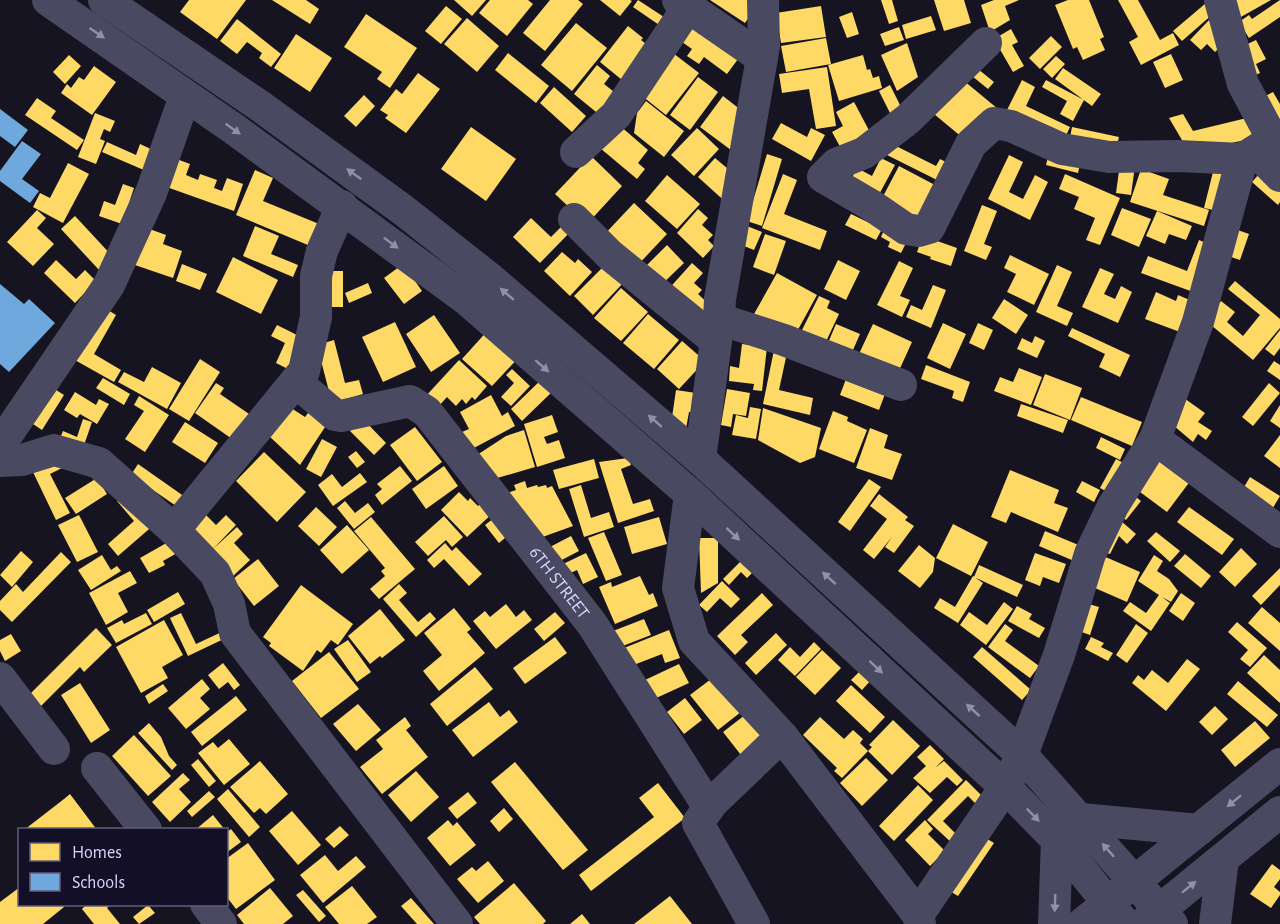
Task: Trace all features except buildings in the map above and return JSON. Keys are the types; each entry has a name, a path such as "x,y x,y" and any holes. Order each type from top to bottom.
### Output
{"street":[{"path":"48,0 120,48 342,206 466,299 690,494 1005,787 1057,840 1117,914"},
{"path":"104,0 260,106 403,210 488,277 700,459 1022,755 1136,881 1159,919 1223,859 1280,812"},
{"path":"700,459 720,299 764,46 763,0"},
{"path":"1220,0 1262,146 1280,176"},
{"path":"576,153 616,115 683,4 762,58"},
{"path":"986,43 908,119 864,153 836,164 824,177 906,229 919,231 929,228 971,144 994,123 1011,126 1062,149 1109,157 1178,156 1262,146"},
{"path":"0,445 109,285 151,193 185,96"},
{"path":"690,494 678,588 694,641 782,736 919,920 1005,787 1022,755 1059,655 1090,554 1113,507 1155,439 1262,146"},
{"path":"174,530 304,371 316,317 316,276 321,251 342,206"},
{"path":"574,219 610,255 717,329 784,340 901,385"},
{"name":"6TH STREET","path":"296,382 334,415 341,416 410,401 427,412 592,624 704,800 712,803"},
{"path":"1155,439 1280,531"},
{"path":"0,461 22,460 54,450 99,463 174,530 216,573 229,604 235,633 457,924"},
{"path":"0,678 54,749"},
{"path":"754,924 698,822 712,803 782,736"},
{"path":"1082,924 1117,914 1136,881 1280,764"},
{"path":"97,768 144,828"},
{"path":"1054,924 1057,840 1081,819 1198,830"},
{"path":"1215,924 1223,859"},
{"path":"208,906 221,924"}]}
